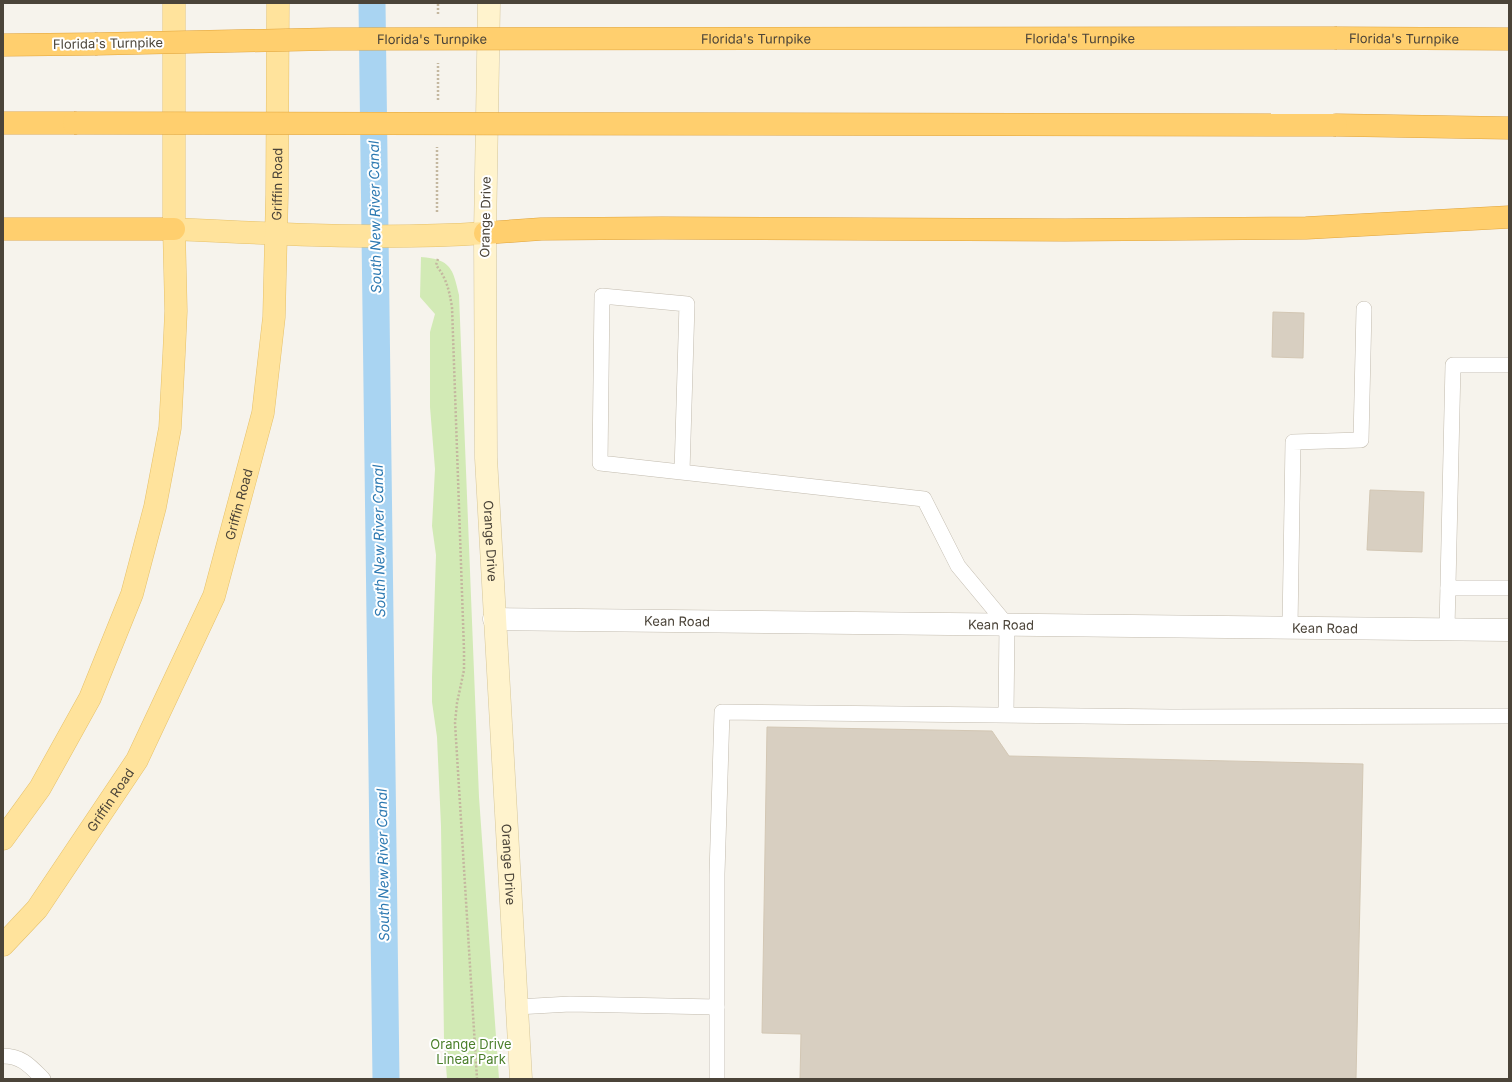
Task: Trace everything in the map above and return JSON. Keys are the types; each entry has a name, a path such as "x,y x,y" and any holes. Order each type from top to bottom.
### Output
{"highway":[{"name":"Florida's Turnpike","path":"3,45 331,39 1509,39"},
{"path":"3,123 1336,124 1509,128"},
{"path":"485,233 541,229 654,228 1065,230 1306,228 1509,217"},
{"path":"3,229 174,229"}],"main road":[{"path":"3,839 40,788 90,698 132,594 155,507 170,428 176,311 174,229 174,3"},
{"name":"Griffin Road","path":"3,945 37,909 137,760 214,596 263,413 274,316 277,195 278,3"},
{"path":"174,229 322,235 424,236 485,233"}],"street":[{"name":"Orange Drive","path":"489,3 485,233 486,458 521,1079"},
{"name":"Kean Road","path":"494,619 1509,630"}],"lane":[{"path":"682,472 687,304 602,296 600,463 924,499 958,566 1006,625 1006,714"},
{"path":"1290,627 1293,442 1361,440 1364,309"},
{"path":"1447,629 1453,365 1509,365"},
{"path":"1448,588 1509,588"},
{"path":"717,1079 717,874 722,712 1171,717 1509,716"},
{"path":"517,1006 570,1004 717,1007"},
{"path":"3,1056 14,1056 27,1063 43,1079"}],"path":[{"path":"438,261 436,265 444,275 449,288 452,307 464,650 464,670 456,703 455,723 477,1079"}],"green space":[{"name":"Orange Drive Linear Park","path":"421,257 439,260 449,267 455,278 459,295 479,797 499,1079 447,1079 444,1039 441,826 437,737 432,702 436,555 432,526 435,469 430,407 430,332 435,314 420,297"}],"building":[{"path":"1273,312 1304,313 1303,358 1272,357"},
{"path":"1370,490 1424,492 1422,552 1367,550"},
{"path":"767,727 992,731 1009,756 1363,764 1356,1079 800,1079 801,1034 762,1033"}],"waterway":[{"name":"South New River Canal","path":"372,3 386,1079"}]}
